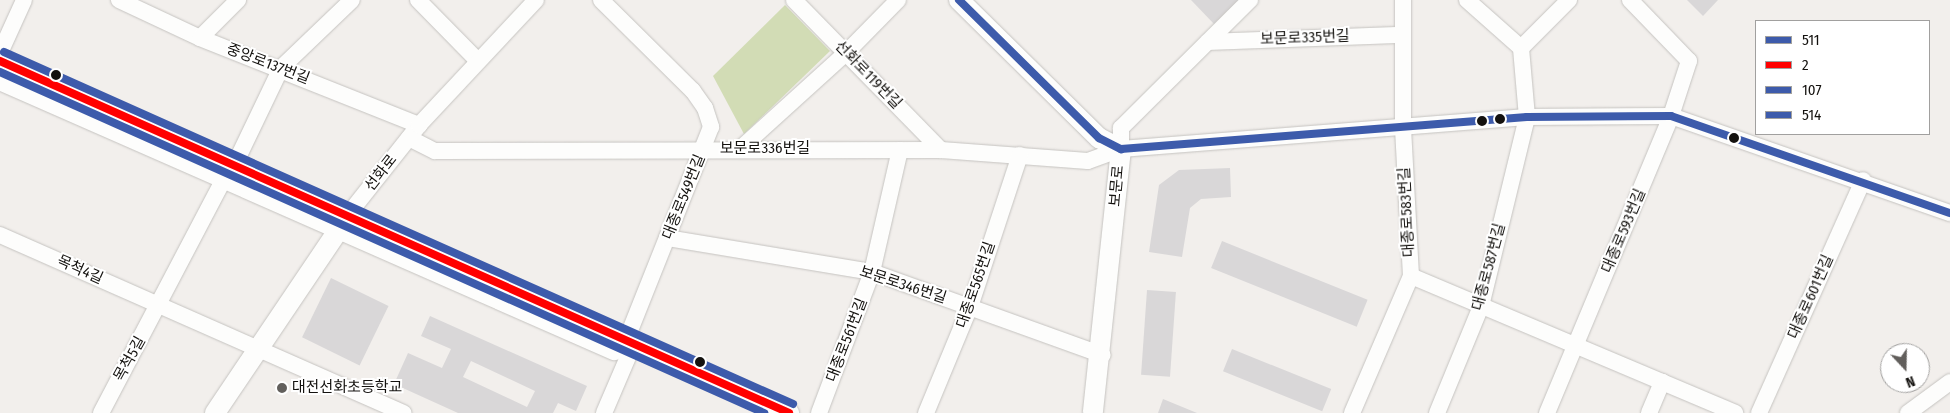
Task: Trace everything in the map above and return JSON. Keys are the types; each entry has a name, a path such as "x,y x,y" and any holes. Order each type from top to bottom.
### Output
{"main road":[{"name":"보문로","path":"959,0 1099,138 1121,149 1102,355 1093,413"},
{"path":"0,61 229,172 343,223 627,349 789,413"},
{"path":"0,80 229,172"},
{"name":"선화로","path":"215,413 256,348 343,223"},
{"path":"627,349 756,413"}],"street":[{"path":"0,52 24,0"},
{"name":"중앙로137번길","path":"119,0 200,38 419,124"},
{"path":"200,38 238,0"},
{"path":"160,305 280,68 352,0"},
{"path":"418,0 478,60"},
{"name":"선화로","path":"343,223 419,124 536,0"},
{"name":"대종로549번길","path":"601,0 693,91 705,108 710,128 667,238 604,413"},
{"name":"선화로119번길","path":"794,0 941,150"},
{"path":"740,149 846,53 898,0"},
{"path":"1121,149 1121,128 1250,0"},
{"name":"대종로583번길","path":"1352,413 1410,276 1403,126 1403,0"},
{"path":"1467,0 1521,48 1569,0"},
{"name":"대종로593번길","path":"1547,413 1671,116 1689,61 1630,0"},
{"name":"보문로335번길","path":"1208,42 1402,34"},
{"name":"대종로587번길","path":"1437,413 1481,306 1527,117 1521,48"},
{"name":"보문로336번길","path":"409,138 435,151 703,148 941,150 1088,161 1121,149 1403,126 1527,117 1671,116 1863,180 1950,213"},
{"name":"대종로561번길","path":"819,413 872,272 900,150"},
{"name":"대종로565번길","path":"926,413 970,308 1020,156"},
{"name":"대종로601번길","path":"1759,413 1863,180"},
{"name":"목척4길","path":"0,235 404,413"},
{"name":"보문로346번길","path":"667,238 872,272 1102,355"},
{"path":"1410,276 1735,413"},
{"name":"목척5길","path":"101,413 160,305"},
{"path":"1649,413 1662,382"},
{"path":"1908,413 1950,382"}],"green space":[{"path":"785,5 830,51 744,134 713,76"}],"building":[{"path":"1191,0 1241,0 1215,25"},
{"path":"1687,0 1718,0 1703,16"},
{"path":"1230,168 1231,197 1201,199 1190,208 1182,257 1149,252 1159,185 1179,170"},
{"path":"1222,241 1368,300 1357,327 1211,268"},
{"path":"331,278 389,306 360,365 302,337"},
{"path":"1147,290 1176,292 1170,377 1141,375"},
{"path":"430,316 587,386 576,411 558,403 553,413 458,413 394,384 408,353 442,368 451,349 421,336","holes":["471,361 535,391 527,407 463,377"]},
{"path":"1232,349 1331,389 1322,411 1223,371"},
{"path":"1163,399 1197,413 1158,413"}],"transit line":[{"name":"511","path":"959,0 1099,138 1121,149"},
{"name":"514","path":"4,52 793,404"},
{"name":"2","path":"0,61 789,413"},
{"name":"107","path":"0,72 764,413"},
{"name":"511","path":"1121,149 1527,117 1671,116 1950,213"}],"place":[{"name":"대전선화초등학교","path":"282,388"}]}
